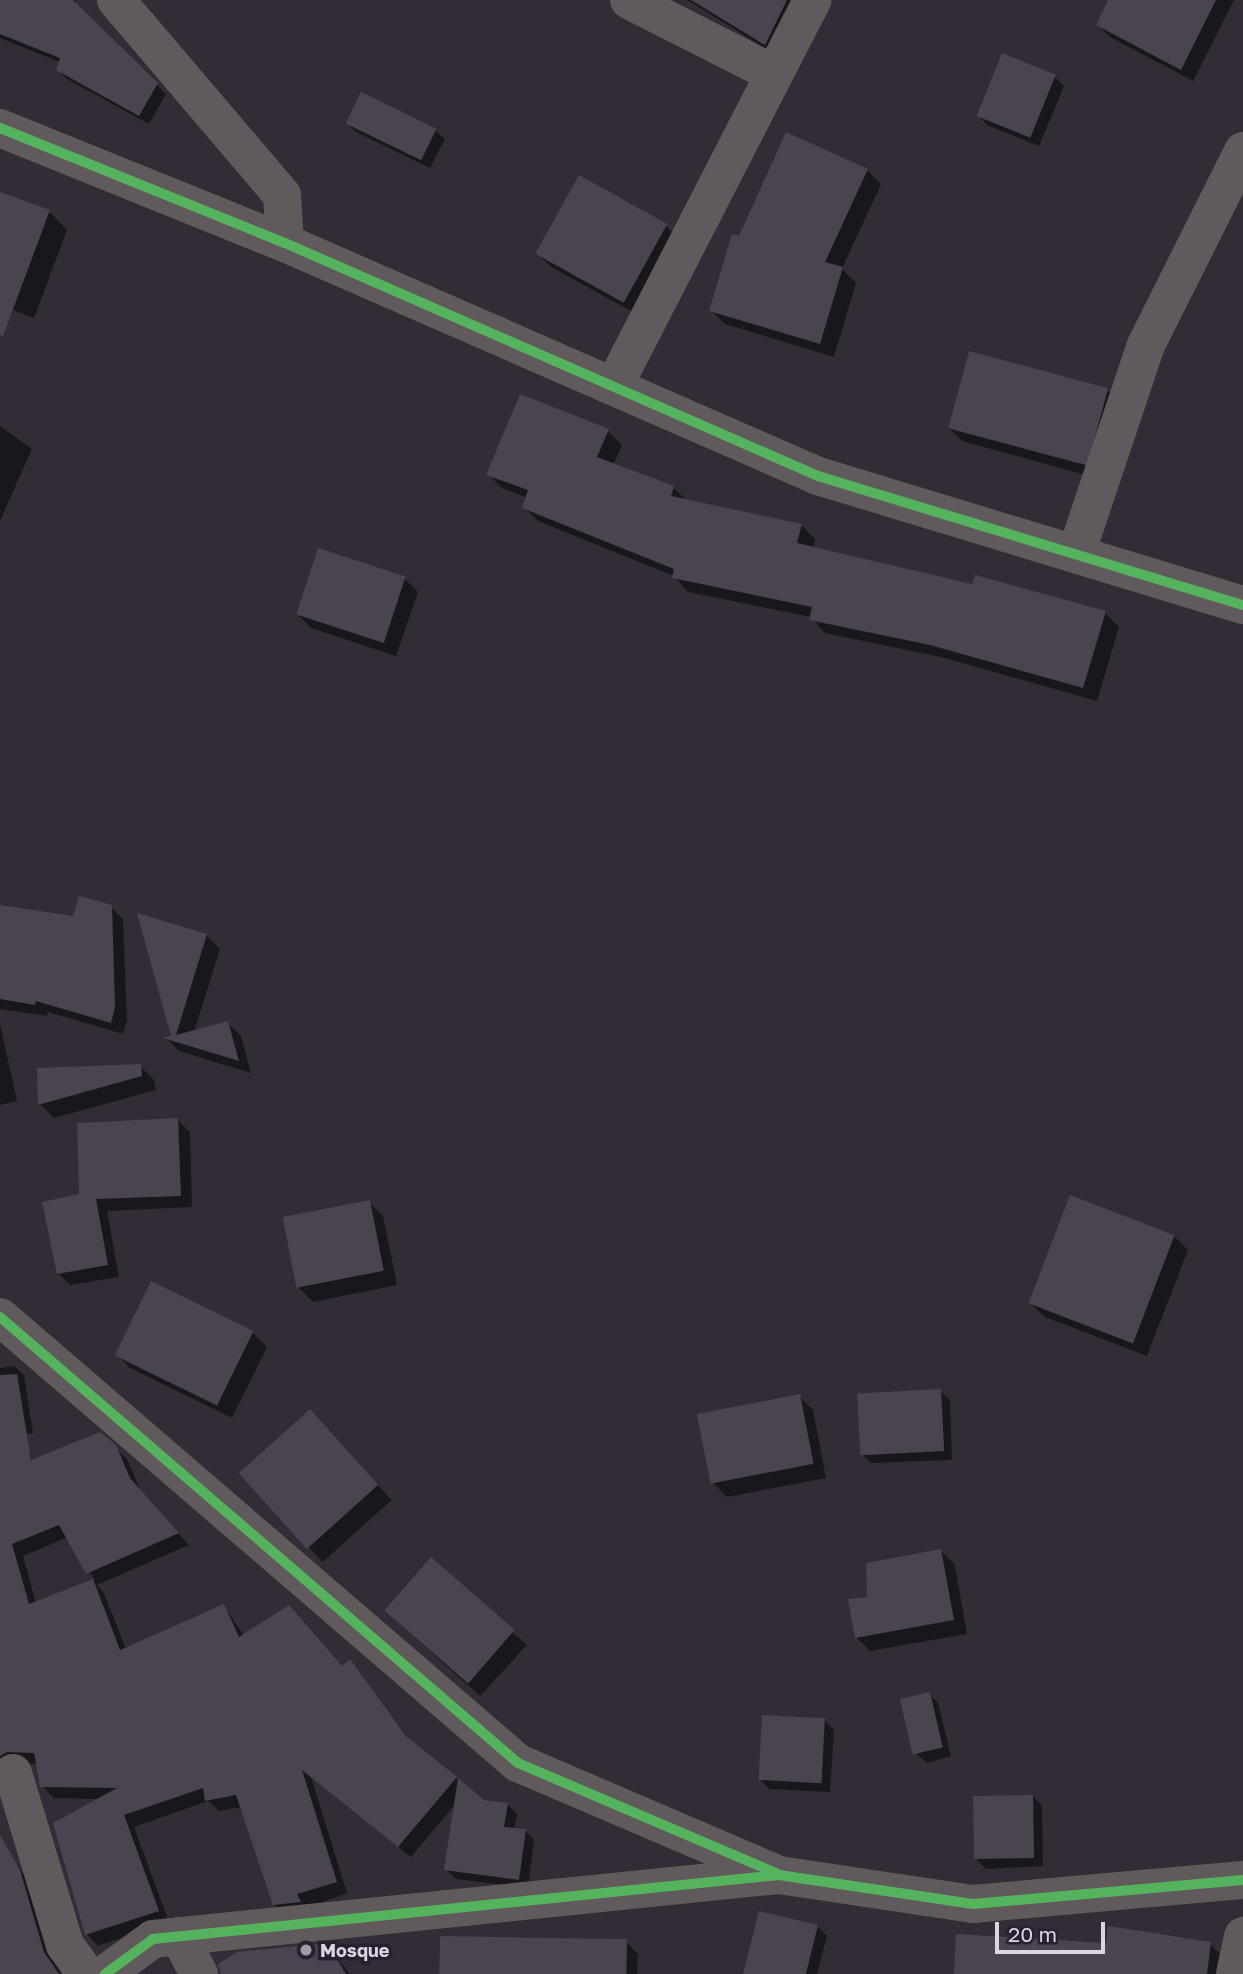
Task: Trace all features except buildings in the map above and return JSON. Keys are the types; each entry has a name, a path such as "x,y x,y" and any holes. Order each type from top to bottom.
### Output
{"street":[{"path":"116,0 282,195 285,243"},
{"path":"629,0 774,74"},
{"path":"614,386 812,0"},
{"path":"0,128 285,243 818,476 1243,605"},
{"path":"1076,554 1146,345 1243,151"},
{"path":"0,1317 518,1763 779,1875"},
{"path":"13,1773 65,1945 86,1974"},
{"path":"105,1974 153,1939 779,1875 973,1904 1243,1880"},
{"path":"179,1936 199,1974"},
{"path":"1235,1974 1243,1936"}],"cycle path":[{"path":"0,128 285,243 818,476 1243,605"},
{"path":"0,1317 518,1763 776,1873"},
{"path":"105,1974 153,1939 779,1875 973,1904 1243,1880"}],"place":[{"name":"Mosque","path":"306,1950"}]}
